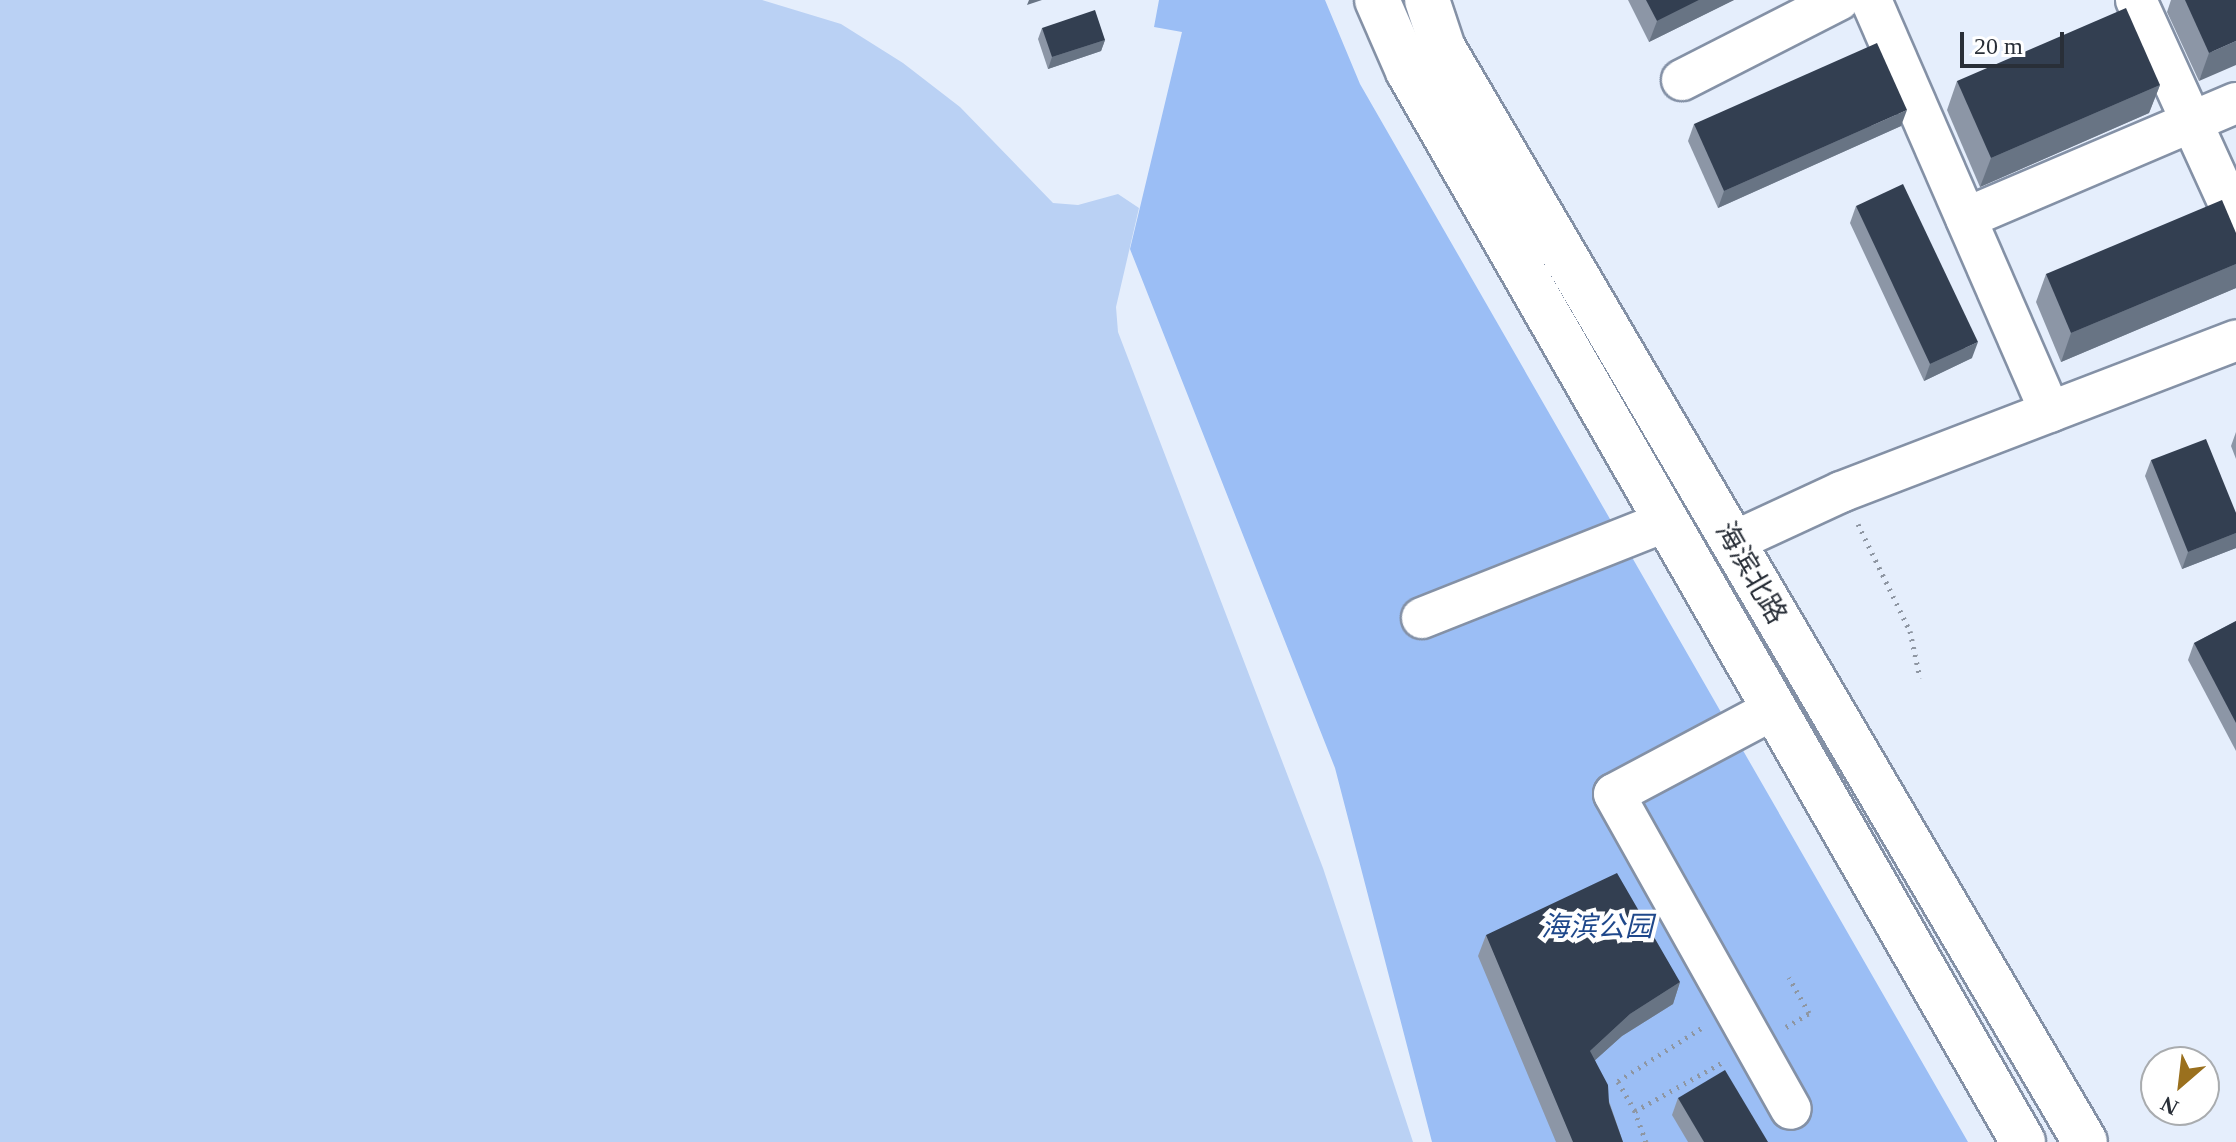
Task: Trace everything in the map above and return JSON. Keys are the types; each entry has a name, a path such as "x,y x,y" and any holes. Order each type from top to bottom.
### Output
{"main road":[{"name":"海滨北路","path":"1377,0 1408,71 2023,1142"},
{"name":"海滨北路","path":"1427,0 1443,48 2085,1142"}],"street":[{"path":"1682,80 1839,0"},
{"path":"1871,0 2050,412"},
{"path":"2136,0 2236,219"},
{"path":"1966,218 2236,103"},
{"path":"1733,542 1841,492 2236,340"},
{"path":"1422,618 1667,521"},
{"path":"1774,709 1614,794 1791,1109"}],"path":[{"path":"1841,492 1910,631 1920,678"},
{"path":"1635,1111 1809,1013 1789,977"},
{"path":"1646,1142 1635,1111 1618,1081 1733,1007"}],"green space":[{"name":"海滨公园","path":"1159,0 1325,0 1360,84 1968,1142 1432,1142 1335,768 1130,249 1182,32 1154,27"}],"shaded area":[{"path":"0,0 762,0 841,24 903,63 960,107 1053,203 1078,205 1118,194 1139,208 1116,307 1118,332 1323,868 1413,1142 0,1142"}],"building":[{"path":"1646,0 1699,0 1657,21"},
{"path":"2185,0 2236,0 2236,41 2209,53"},
{"path":"2126,8 2160,85 1991,158 1957,81"},
{"path":"1095,10 1105,40 1052,57 1042,28"},
{"path":"1877,43 1907,110 1724,191 1694,124"},
{"path":"1903,184 1978,342 1930,364 1856,206"},
{"path":"2222,200 2236,233 2236,264 2071,333 2046,274"},
{"path":"2206,439 2236,513 2236,533 2188,552 2151,460"},
{"path":"2236,621 2236,723 2194,643"},
{"path":"1617,873 1680,982 1630,1014 1590,1051 1608,1085 1609,1103 1623,1142 1573,1142 1486,935"},
{"path":"1725,1070 1768,1142 1704,1142 1678,1098"}]}
